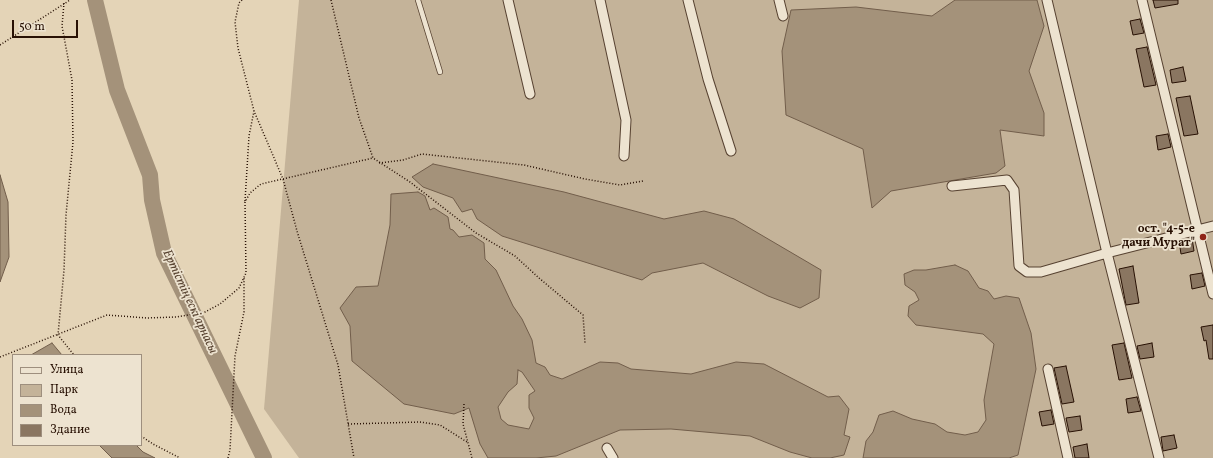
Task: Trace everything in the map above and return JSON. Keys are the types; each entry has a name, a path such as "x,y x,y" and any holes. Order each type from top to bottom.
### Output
{"street":[{"path":"508,0 530,94"},
{"path":"600,0 626,120 624,156"},
{"path":"688,0 708,79 731,151"},
{"path":"779,0 783,16"},
{"path":"1047,0 1107,253 1159,458"},
{"path":"1142,0 1213,294"},
{"path":"952,186 1007,180 1014,190 1019,266 1027,272 1041,272 1107,253 1213,226"},
{"path":"1048,369 1068,458"},
{"path":"607,448 613,458"}],"lane":[{"path":"418,0 440,72"}],"path":[{"path":"0,45 70,0"},
{"path":"242,0 239,3 235,22 238,48 254,111 283,179 297,231 338,366 354,458"},
{"path":"331,0 359,118 373,158 410,182 476,233 515,256 583,315 585,343"},
{"path":"64,3 62,26 72,80 73,142 66,215 64,270 58,335 73,354"},
{"path":"0,357 107,315 154,318 176,317 204,312 220,304 239,288 246,273 244,202 249,136 254,111"},
{"path":"379,163 403,160 422,154 524,164 585,179 620,185 643,181"},
{"path":"244,202 250,193 261,184 373,158"},
{"path":"228,458 230,450 235,356 244,312 244,277"},
{"path":"464,404 462,424 472,458"},
{"path":"348,424 420,422 440,425 467,442"},
{"path":"142,437 152,444 180,458"}],"green space":[{"path":"299,0 1213,0 1213,458 299,458 264,409"}],"water":[{"path":"955,0 1037,0 1044,26 1029,71 1044,113 1044,136 1000,130 1005,166 996,173 891,191 872,208 863,149 786,115 782,51 791,10 856,7 932,16"},
{"path":"433,164 564,192 664,219 704,211 734,219 821,270 819,298 800,308 768,296 703,263 652,273 642,280 502,236 477,219 472,209 462,212 453,198 423,187 412,177"},
{"path":"0,175 8,202 9,257 0,282"},
{"path":"418,192 425,196 430,210 434,208 448,217 450,229 453,230 459,237 472,235 484,243 485,259 496,270 513,306 522,319 532,340 536,363 545,367 550,375 562,379 600,362 618,363 631,369 691,374 736,362 764,364 828,397 839,396 849,409 844,435 850,437 844,455 830,458 812,458 790,452 750,436 671,429 620,430 556,456 536,458 488,458 480,444 469,408 454,414 404,404 352,361 350,326 340,308 356,287 378,286 390,225 391,194","holes":["518,370 522,372 535,391 529,395 529,408 534,418 529,429 508,425 501,419 498,407 508,392 517,384"]},
{"path":"955,265 968,271 979,288 988,291 994,299 1006,296 1019,298 1031,333 1036,369 1018,455 1009,458 863,458 866,441 873,432 879,415 893,411 912,419 935,424 947,432 965,435 978,432 986,420 984,400 994,344 983,334 916,325 908,316 909,306 919,300 915,292 905,285 904,274 914,270 926,270"},
{"path":"52,343 61,354 33,354"},
{"path":"100,446 137,446 143,452 155,458 112,458"}],"building":[{"path":"1153,0 1178,0 1178,4 1155,8"},
{"path":"1140,19 1144,33 1133,35 1130,21"},
{"path":"1147,47 1156,85 1144,87 1136,49"},
{"path":"1183,67 1186,81 1172,83 1170,70"},
{"path":"1190,96 1198,134 1184,136 1176,98"},
{"path":"1168,134 1171,147 1158,150 1156,136"},
{"path":"1192,238 1194,251 1181,254 1179,241"},
{"path":"1133,266 1139,303 1126,305 1119,269"},
{"path":"1202,273 1205,286 1192,289 1190,275"},
{"path":"1213,325 1213,359 1209,359 1206,340 1204,341 1201,327"},
{"path":"1124,343 1132,378 1119,380 1112,345"},
{"path":"1152,343 1154,357 1140,359 1137,346"},
{"path":"1066,366 1074,402 1062,404 1054,368"},
{"path":"1137,397 1141,411 1128,413 1126,399"},
{"path":"1051,410 1054,424 1042,426 1039,412"},
{"path":"1080,416 1082,430 1069,432 1066,418"},
{"path":"1174,435 1177,448 1163,451 1161,437"},
{"path":"1087,444 1089,458 1075,458 1073,447"}],"waterway":[{"name":"Ертістің ескі арнасы","path":"95,0 117,90 150,175 152,200 164,253 264,458"}],"place":[{"name":"ост. \"4-5-е дачи Мурат\"","path":"1203,237"}]}
